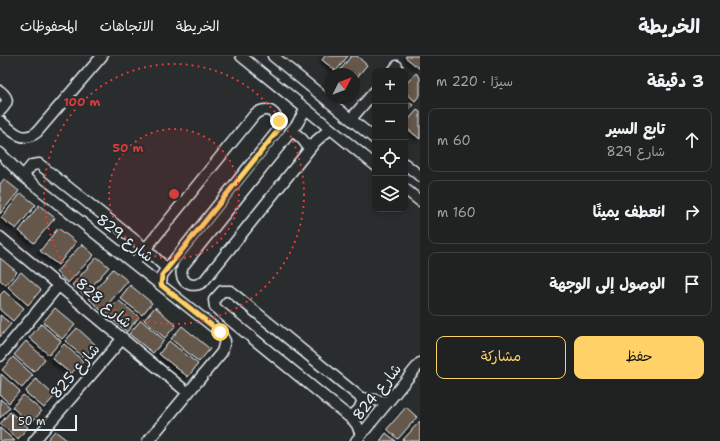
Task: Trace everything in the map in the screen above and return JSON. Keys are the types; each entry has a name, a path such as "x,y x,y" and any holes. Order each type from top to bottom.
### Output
{"street":[{"path":"0,121 20,136 28,138 32,136 38,132 102,56"},
{"path":"241,56 305,110 372,163"},
{"path":"265,56 284,65"},
{"path":"273,56 372,136"},
{"path":"0,91 6,95 7,100 5,106 0,111"},
{"path":"351,119 372,94"},
{"path":"134,263 256,114 264,110 268,110 276,116 280,125 279,129 162,275 161,285"},
{"path":"305,110 291,131 183,266 181,271 182,276 192,286 197,286 204,281 309,149 330,129"},
{"path":"291,131 301,137 309,149"},
{"name":"شارع 829","path":"0,154 23,176 220,332 225,341 222,352 148,441"},
{"path":"23,176 32,165 39,164 146,249 167,269"},
{"path":"408,166 420,176"},
{"path":"408,191 420,201"},
{"name":"شارع 828","path":"0,237 188,393"},
{"path":"0,356 58,285"},
{"path":"359,438 357,425 348,416 215,307 214,300 219,293 222,290 230,292 363,398 388,402"},
{"name":"شارع 825","path":"34,441 123,338"},
{"name":"شارع 824","path":"359,438 420,363"},
{"path":"348,416 353,415 358,410 362,405 363,398"}],"building":[{"path":"325,56 348,56 338,68 332,68 322,60"},
{"path":"351,56 357,56 367,65 360,74 360,68 342,68"},
{"path":"420,56 420,69 405,57"},
{"path":"416,73 420,77 420,95 415,101 408,95 408,82"},
{"path":"408,101 413,105 408,111"},
{"path":"417,110 420,112 420,139 408,129 408,120"},
{"path":"4,179 19,191 0,214 0,184"},
{"path":"21,193 36,205 16,229 1,218"},
{"path":"39,205 55,218 34,243 19,231"},
{"path":"58,228 76,242 58,265 40,251"},
{"path":"82,244 94,255 68,283 56,272"},
{"path":"97,257 109,267 84,295 72,285"},
{"path":"0,258 17,272 6,285 0,280"},
{"path":"113,269 128,281 102,311 88,298"},
{"path":"21,272 41,290 28,305 8,287"},
{"path":"130,285 152,303 142,315 120,298"},
{"path":"4,291 24,308 13,321 0,310 0,295"},
{"path":"118,300 139,317 127,332 106,314"},
{"path":"155,307 176,325 165,338 144,320"},
{"path":"55,308 75,325 62,339 43,322"},
{"path":"0,315 11,324 0,337"},
{"path":"141,320 164,340 153,353 129,334"},
{"path":"41,324 61,341 49,355 29,338"},
{"path":"182,326 210,349 199,362 171,339"},
{"path":"77,328 96,345 84,358 65,341"},
{"path":"26,341 45,359 34,372 14,355"},
{"path":"169,341 198,364 188,377 159,354"},
{"path":"64,344 83,361 71,374 52,358"},
{"path":"13,357 33,375 22,388 2,370"},
{"path":"1,374 20,391 9,403 0,395"},
{"path":"36,379 55,396 44,408 25,392"},
{"path":"23,395 42,411 30,424 12,407"},
{"path":"0,399 10,407 0,418"},
{"path":"406,407 417,417 398,439 387,429"},
{"path":"10,412 28,427 18,439 0,424"},
{"path":"420,421 420,441 402,441"},
{"path":"0,428 15,441 0,441"},
{"path":"55,431 68,441 46,441"},
{"path":"386,433 396,441 380,441"}],"route":[{"path":"220,332 161,285 162,275 279,129 279,121"}]}
